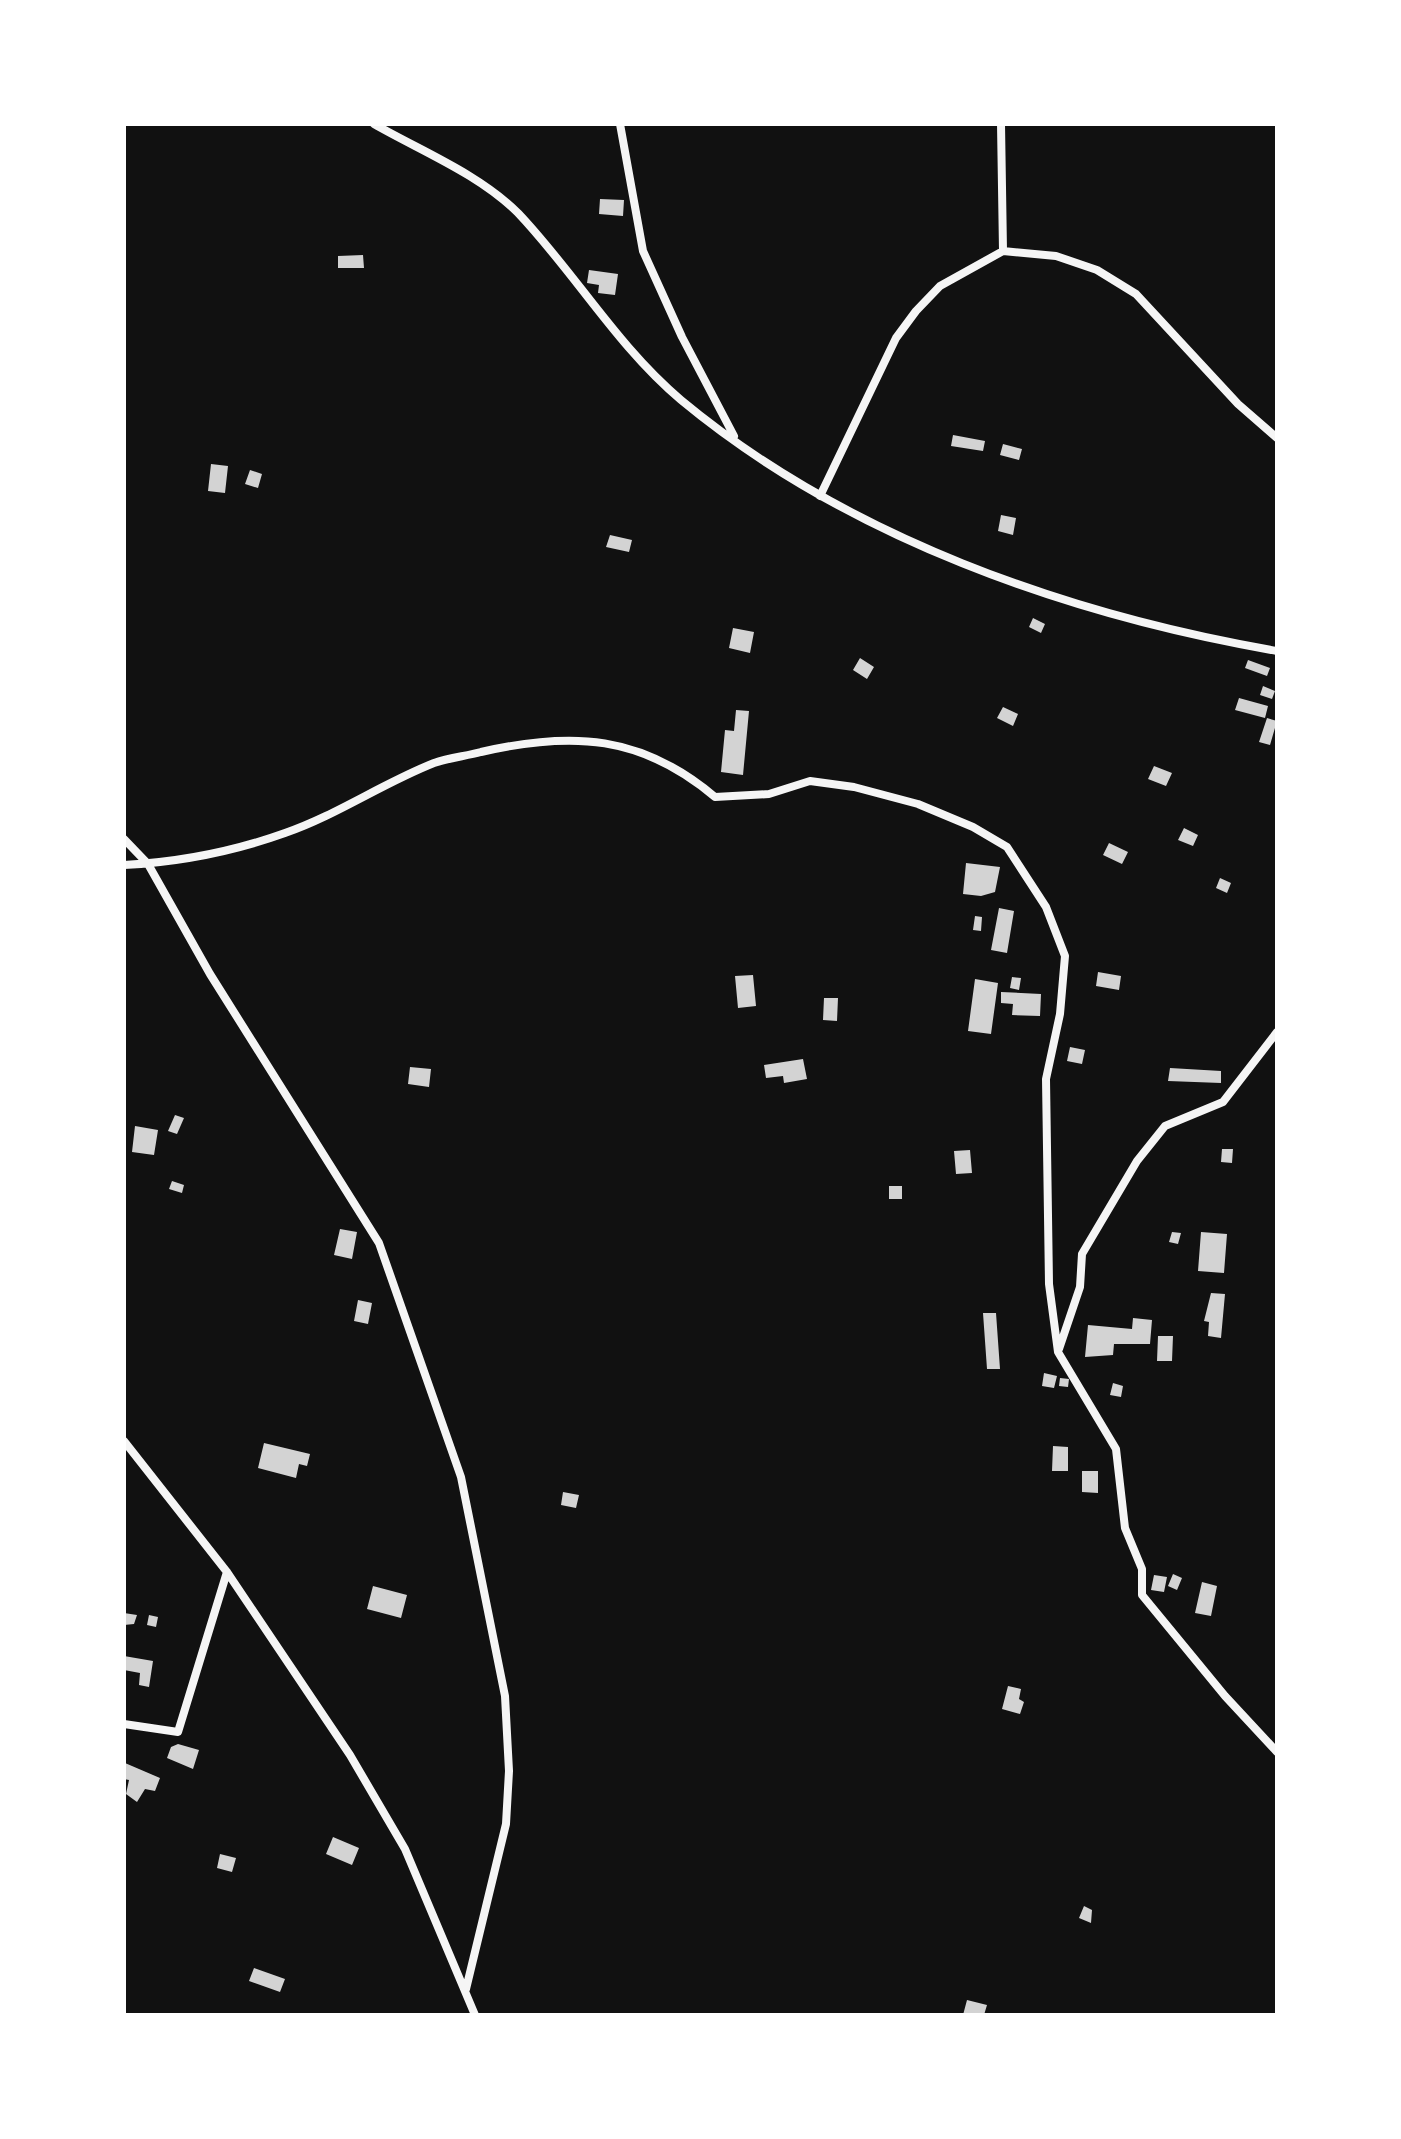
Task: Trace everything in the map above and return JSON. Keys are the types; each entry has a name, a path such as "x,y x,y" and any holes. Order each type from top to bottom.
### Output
{"street":[{"path":"374,124 478,182 517,212 623,342 680,399 820,496 936,551 1056,597 1181,633 1277,651"},
{"path":"620,124 643,251 682,337 736,440"},
{"path":"1001,124 1003,251"},
{"path":"820,496 896,338 916,311 940,286 1003,251 1056,256 1097,270 1136,294 1238,404 1277,438"},
{"path":"124,865 210,856 286,832 434,763 516,744 569,738 601,740 683,770 715,797 769,794 810,781 887,795 973,827 1007,847 1046,907 1065,956 1062,1001 1046,1079 1049,1284 1058,1352 1116,1449 1125,1528 1142,1569 1142,1595 1225,1696 1277,1752"},
{"path":"124,839 148,864 210,974 379,1243 461,1477 505,1696 509,1771 506,1824 466,1989"},
{"path":"1058,1352 1080,1287 1082,1254 1137,1161 1165,1126 1223,1102 1277,1032"},
{"path":"124,1441 227,1572 350,1755 405,1849 475,2015"},
{"path":"124,1724 178,1732 227,1572"}],"building":[{"path":"600,199 624,200 623,216 599,214"},
{"path":"363,255 364,268 338,268 338,256"},
{"path":"589,270 618,274 615,295 598,293 599,285 587,283"},
{"path":"953,435 985,441 983,451 951,446"},
{"path":"1003,444 1022,449 1019,460 1000,455"},
{"path":"211,464 228,466 225,493 208,491"},
{"path":"250,470 262,474 258,488 245,484"},
{"path":"1001,515 1016,518 1013,535 998,531"},
{"path":"610,535 632,540 629,552 606,547"},
{"path":"1033,618 1045,624 1041,633 1029,627"},
{"path":"733,628 754,632 750,653 729,648"},
{"path":"860,658 874,667 867,679 853,670"},
{"path":"1248,660 1270,668 1267,676 1245,668"},
{"path":"1263,686 1275,691 1272,699 1260,695"},
{"path":"1239,698 1268,706 1265,718 1235,710"},
{"path":"1003,707 1018,714 1013,726 997,718"},
{"path":"736,710 749,711 743,775 721,772 725,730 734,731"},
{"path":"1267,718 1277,721 1270,745 1259,742"},
{"path":"1154,766 1172,773 1166,786 1148,779"},
{"path":"1184,828 1198,835 1193,846 1178,840"},
{"path":"1109,843 1128,852 1122,864 1103,855"},
{"path":"966,863 1000,867 995,892 981,896 963,894"},
{"path":"1220,878 1231,883 1227,893 1216,888"},
{"path":"999,908 1014,911 1007,953 991,950"},
{"path":"975,916 982,917 981,931 973,930"},
{"path":"1098,972 1121,976 1119,990 1096,986"},
{"path":"753,975 756,1006 738,1008 735,976"},
{"path":"1012,977 1021,978 1019,990 1010,988"},
{"path":"975,979 998,983 991,1034 968,1031"},
{"path":"1001,992 1041,994 1040,1016 1012,1015 1013,1004 1001,1003"},
{"path":"824,998 838,998 837,1021 823,1020"},
{"path":"1070,1047 1085,1050 1082,1064 1067,1061"},
{"path":"803,1059 807,1079 784,1083 783,1076 766,1078 764,1065"},
{"path":"410,1067 431,1069 429,1087 408,1084"},
{"path":"1170,1068 1221,1071 1221,1083 1168,1081"},
{"path":"175,1115 184,1118 177,1134 168,1131"},
{"path":"135,1126 158,1130 154,1155 132,1152"},
{"path":"1222,1149 1233,1149 1232,1163 1221,1162"},
{"path":"970,1150 972,1173 956,1174 954,1151"},
{"path":"172,1181 184,1185 182,1193 169,1189"},
{"path":"889,1186 902,1186 902,1199 889,1199"},
{"path":"340,1229 357,1232 352,1259 334,1255"},
{"path":"1172,1232 1181,1233 1178,1244 1169,1242"},
{"path":"1201,1232 1227,1234 1224,1273 1198,1271"},
{"path":"1211,1293 1225,1294 1221,1338 1208,1336 1209,1322 1204,1321"},
{"path":"358,1300 372,1303 368,1324 354,1321"},
{"path":"983,1313 996,1313 1000,1369 987,1369"},
{"path":"1133,1318 1152,1320 1150,1344 1114,1344 1113,1355 1085,1357 1088,1325 1132,1329"},
{"path":"1158,1336 1173,1336 1172,1361 1157,1361"},
{"path":"1044,1373 1057,1376 1054,1388 1042,1386"},
{"path":"1060,1378 1069,1379 1068,1387 1059,1386"},
{"path":"1113,1383 1123,1386 1121,1397 1110,1395"},
{"path":"264,1443 310,1454 307,1466 299,1464 296,1478 258,1468"},
{"path":"1053,1446 1068,1447 1068,1471 1052,1471"},
{"path":"1082,1471 1098,1471 1098,1493 1082,1492"},
{"path":"563,1492 579,1495 576,1508 561,1505"},
{"path":"1173,1574 1182,1578 1177,1590 1168,1586"},
{"path":"1154,1575 1167,1577 1164,1592 1151,1590"},
{"path":"1202,1582 1217,1586 1211,1616 1195,1613"},
{"path":"373,1586 407,1595 401,1618 367,1609"},
{"path":"124,1613 137,1615 134,1624 124,1625"},
{"path":"149,1615 158,1617 156,1627 147,1625"},
{"path":"124,1656 153,1661 149,1687 139,1685 140,1673 124,1670"},
{"path":"1008,1686 1021,1689 1019,1699 1024,1702 1020,1714 1002,1709"},
{"path":"178,1744 199,1750 193,1769 167,1758 171,1747"},
{"path":"125,1763 160,1778 155,1791 145,1789 137,1802 126,1794 129,1780 124,1779"},
{"path":"333,1837 359,1848 352,1865 326,1854"},
{"path":"220,1854 236,1858 232,1872 217,1868"},
{"path":"1084,1906 1092,1910 1091,1923 1079,1918"},
{"path":"254,1968 285,1979 280,1992 249,1981"},
{"path":"967,2000 987,2005 984,2015 963,2015"}]}
